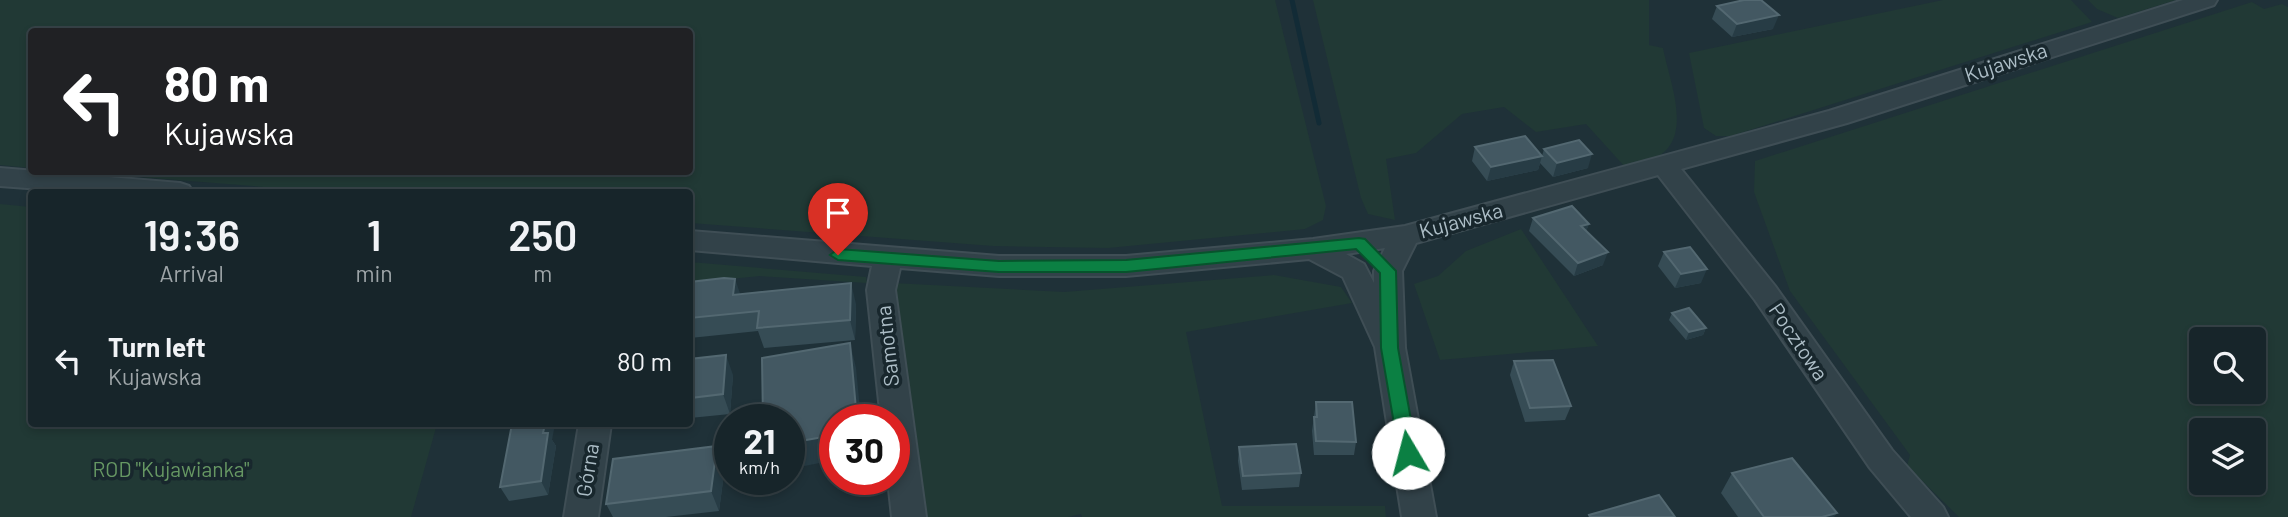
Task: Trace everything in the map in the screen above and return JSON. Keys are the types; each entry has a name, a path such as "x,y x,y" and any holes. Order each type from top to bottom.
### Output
{"street":[{"name":"Kujawska","path":"693,241 999,266 1126,266 1313,249 1405,236 1665,167 1838,117 2206,0"},
{"name":"Pocztowa","path":"1665,167 1765,293 1881,459 1931,517"},
{"path":"0,177 144,189"},
{"path":"1405,236 1388,271 1390,348 1419,517"},
{"path":"1359,243 1388,271"},
{"path":"1359,243 1354,271 1390,348"},
{"path":"1313,249 1354,271"},
{"name":"Samotna","path":"888,259 881,290 909,517"},
{"name":"Górna","path":"581,517 595,427"}],"green space":[{"path":"0,0 1275,0 1326,206 1323,220 1305,229 1108,248 993,246 693,223 693,189 290,189 114,175 693,175 693,28 28,28 28,168 0,165"},
{"path":"1313,0 1649,0 1649,45 1663,48 1676,107 1674,136 1668,148 1657,157 1625,167 1586,124 1536,132 1504,107 1462,114 1416,153 1386,159 1395,220 1368,214 1361,198"},
{"path":"1943,0 2071,0 2092,22 1731,136 1716,136 1704,128 1689,53"},
{"path":"2088,0 2176,0 2118,18 2097,9"},
{"path":"2252,2 2264,9 2282,4 2288,7 2288,517 1959,517 1907,466 1910,455 1790,291 1754,192 1755,161"},
{"name":"ROD \"Kujawianka\"","path":"0,204 28,207 28,427 436,427 411,517 0,517"},
{"path":"1521,229 1598,346 1440,360 1414,284 1438,276 1466,251"},
{"path":"693,262 866,277 867,283 760,276 693,283"},
{"path":"1274,275 1341,287 1352,303 1186,332 1222,506 1385,506 1386,517 1082,517 1081,514 1068,517 925,517 893,283 1064,292"}],"building":[{"path":"1744,0 1761,0 1779,15 1737,24 1717,6"},
{"path":"1525,136 1542,156 1491,167 1475,147"},
{"path":"1579,140 1592,154 1557,163 1544,149"},
{"path":"1572,206 1589,224 1581,226 1608,252 1578,263 1533,218"},
{"path":"1690,247 1707,269 1681,274 1664,252"},
{"path":"735,279 733,295 851,283 850,320 757,328 759,311 693,318 693,282"},
{"path":"1689,308 1706,328 1689,332 1672,313"},
{"path":"850,343 856,404 819,404 819,438 805,440 805,404 763,404 762,358"},
{"path":"726,355 723,394 693,398 693,359"},
{"path":"1553,360 1571,406 1530,408 1514,361"},
{"path":"1316,402 1352,402 1356,442 1316,441"},
{"path":"511,427 544,427 543,433 548,433 541,481 500,487"},
{"path":"1296,444 1301,473 1243,476 1239,447"},
{"path":"714,446 711,491 606,504 613,459"},
{"path":"1792,458 1837,513 1822,517 1764,517 1732,473"},
{"path":"1659,495 1675,517 1589,515"}],"waterway":[{"path":"1292,0 1319,123"}],"route":[{"path":"838,255 999,266 1126,266 1359,243 1388,271 1390,348 1408,453"}]}
